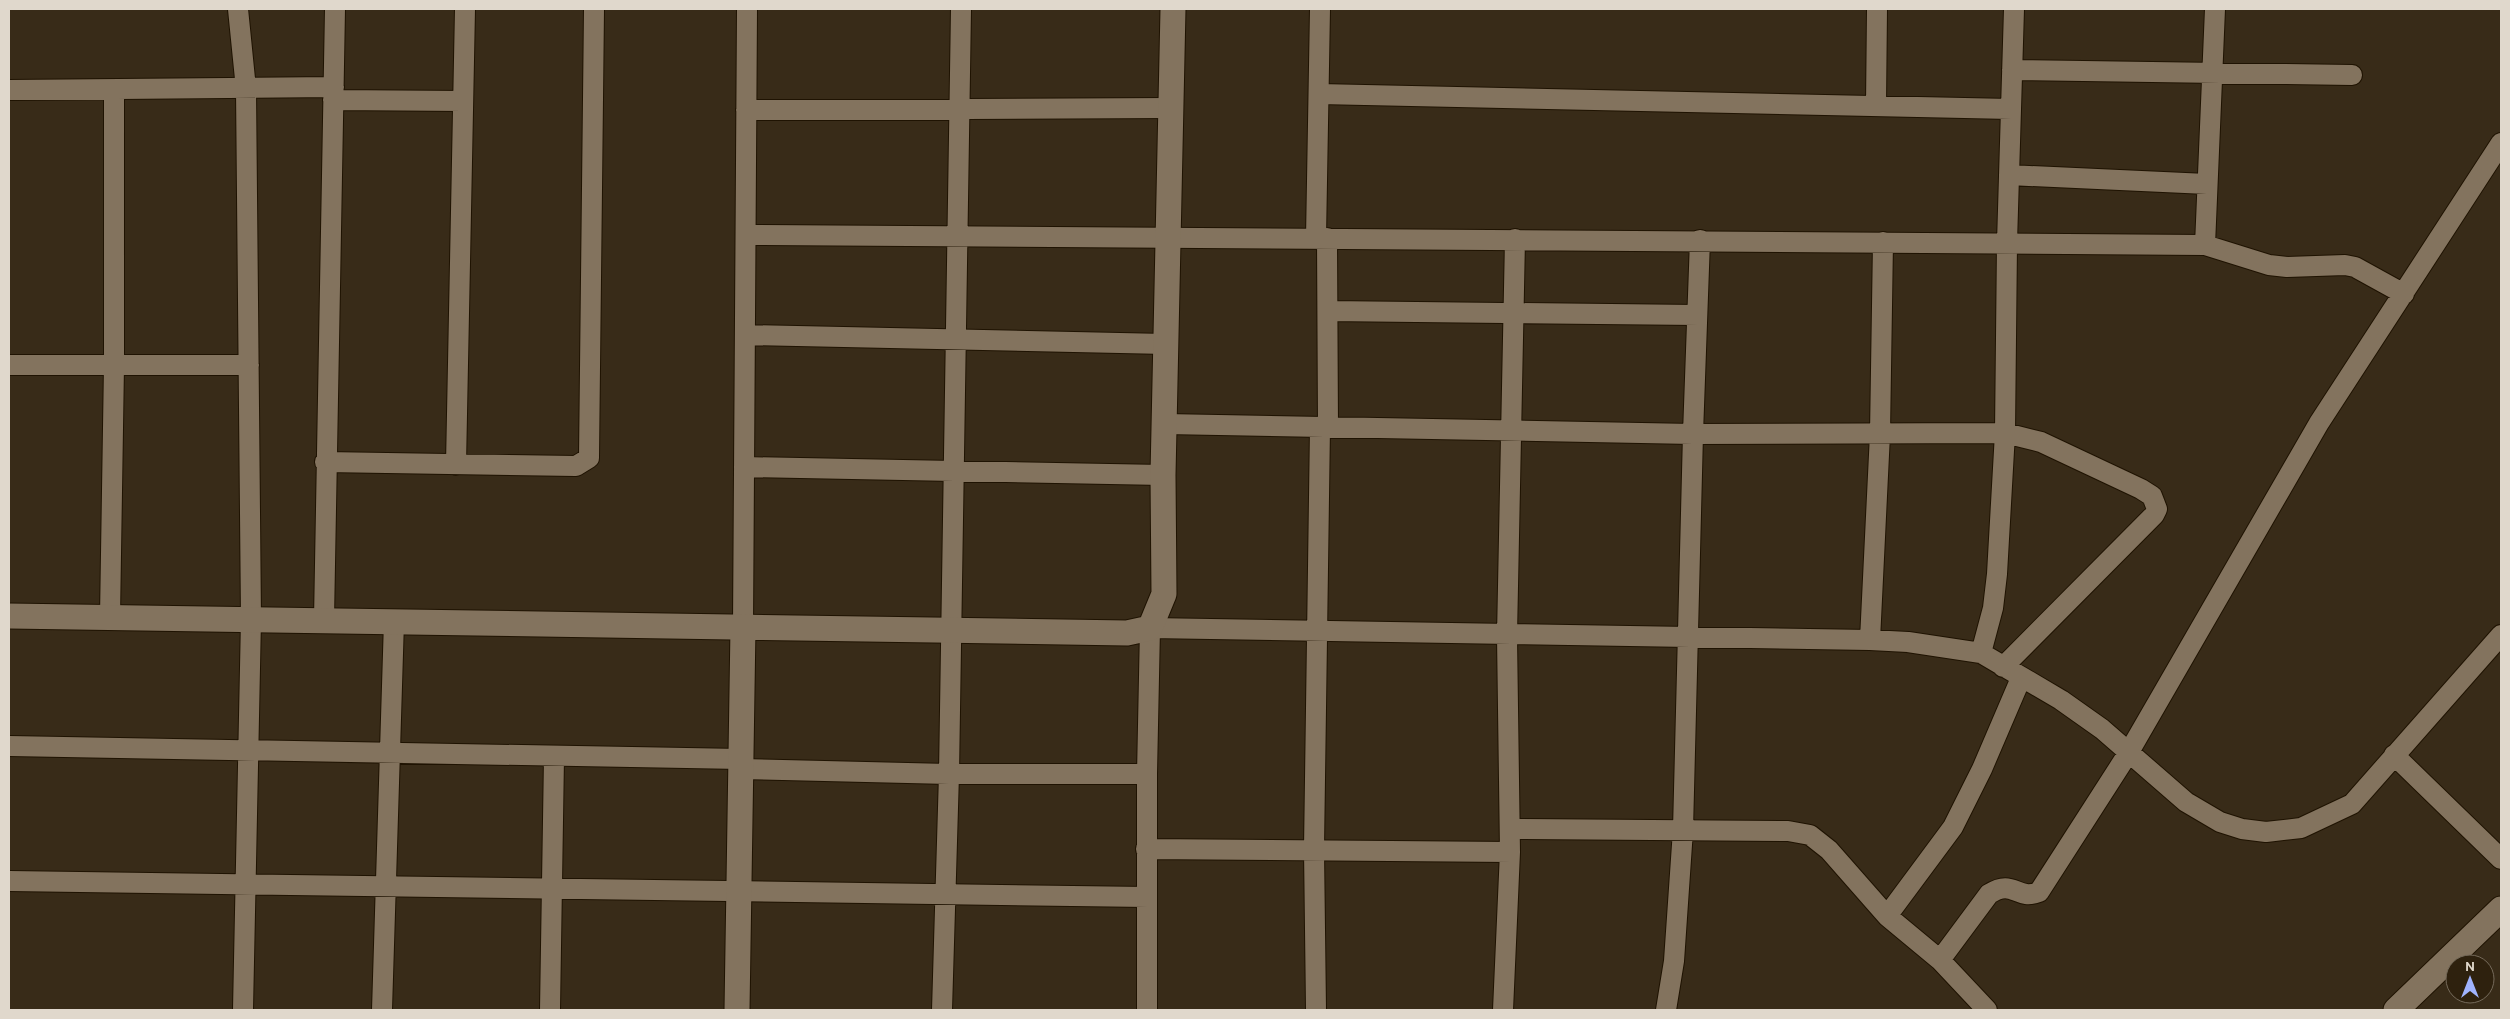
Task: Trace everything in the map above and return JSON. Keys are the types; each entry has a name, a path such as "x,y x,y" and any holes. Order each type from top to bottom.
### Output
{"street":[{"path":"238,9 246,89 251,619 243,1010"},
{"path":"324,620 325,462 335,9"},
{"path":"456,465 465,9"},
{"path":"325,462 576,466 589,458 594,9"},
{"path":"737,1010 737,891 743,627 747,9"},
{"path":"942,1010 949,774 949,631 961,9"},
{"path":"1147,1010 1146,849 1150,628 1164,594 1163,475 1173,9"},
{"path":"1316,1010 1314,849 1328,311 1322,238 1319,94 1320,9"},
{"path":"1876,105 1877,9"},
{"path":"1981,653 1993,608 1997,574 2005,432 2008,175 2014,9"},
{"path":"2205,244 2214,73 2215,9"},
{"path":"2012,70 2352,75"},
{"path":"9,90 246,89 464,101"},
{"path":"110,617 114,365 114,90"},
{"path":"1319,94 2011,109"},
{"path":"746,110 1171,108"},
{"path":"1940,960 1989,894 1999,887 2008,887 2028,895 2040,892 2129,752 2319,423 2501,143"},
{"path":"2008,175 2207,184"},
{"path":"746,235 2205,244 2269,265 2288,267 2345,265 2355,267 2404,294"},
{"path":"1503,1010 1510,852 1507,636 1509,429 1515,239"},
{"path":"1666,1010 1674,961 1682,830 1700,240"},
{"path":"1870,640 1880,434 1883,242"},
{"path":"1328,311 1697,315"},
{"path":"745,335 1166,344"},
{"path":"9,365 249,365"},
{"path":"1165,424 1509,429 1693,434 2005,432 2041,442 2140,489 2152,496 2157,509 2154,515 2004,667"},
{"path":"744,467 1163,475"},
{"path":"9,616 394,620 1127,633 1150,628 1319,630 1507,636 1908,642 1981,653 2061,700 2102,729 2186,802 2220,822 2242,829 2266,832 2301,828 2352,804 2501,635"},
{"path":"382,1010 388,753 394,620"},
{"path":"1887,916 1953,827 1982,769 2021,678"},
{"path":"9,746 554,757 949,774 1147,774"},
{"path":"2394,755 2501,860"},
{"path":"550,1010 554,757"},
{"path":"1510,829 1788,831 1810,835 1829,850 1887,916 1940,960 1987,1010"},
{"path":"1146,849 1510,852"},
{"path":"9,881 245,886 552,888 1147,897"},
{"path":"2396,1010 2501,909"}]}
